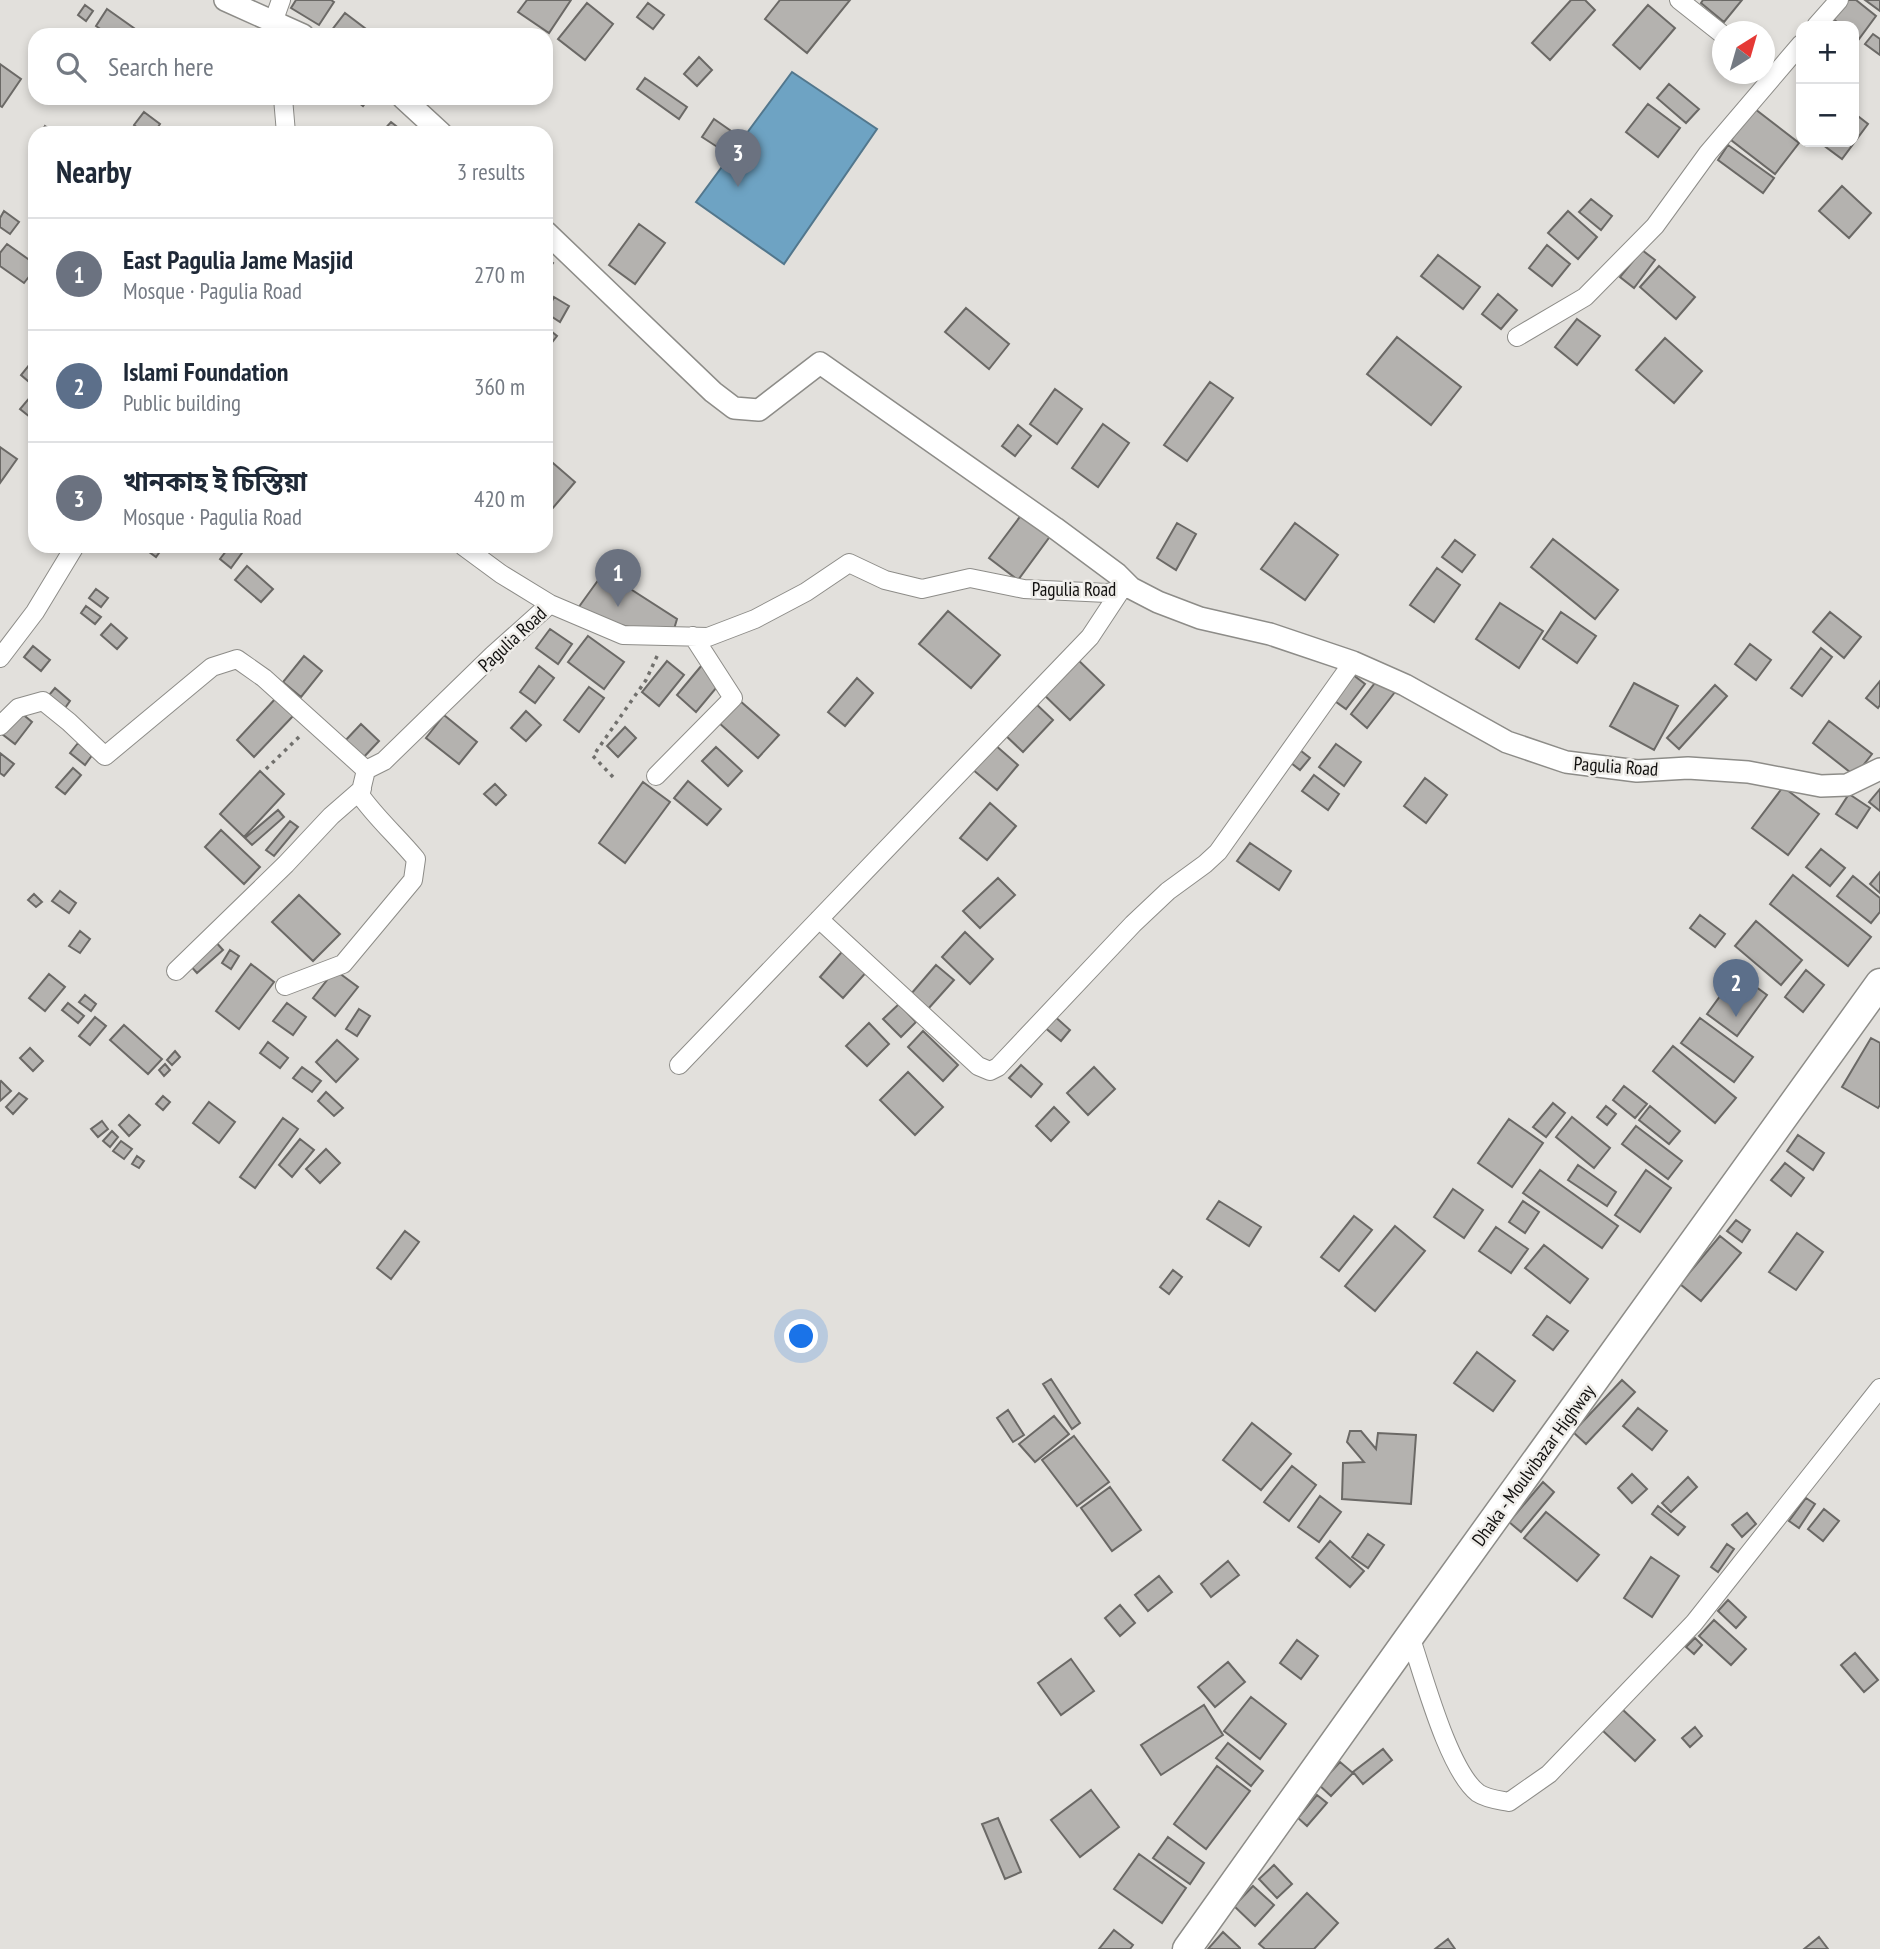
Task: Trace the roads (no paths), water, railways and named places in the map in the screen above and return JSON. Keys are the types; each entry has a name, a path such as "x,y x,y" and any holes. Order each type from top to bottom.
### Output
{"highway":[{"name":"Dhaka - Moulvibazar Highway","path":"1188,1949 1880,983"}],"street":[{"path":"225,0 275,28"},
{"path":"277,28 281,0"},
{"path":"1679,0 1712,26"},
{"path":"1820,21 1839,0"},
{"path":"1775,66 1796,48"},
{"path":"1517,337 1584,297 1655,226 1760,84"},
{"path":"284,105 285,126"},
{"path":"411,105 433,126"},
{"name":"Pagulia Road","path":"553,239 713,392 734,408 759,410 820,363 1055,528 1117,574 1126,589"},
{"path":"0,658 35,612 71,553"},
{"path":"472,553 501,575 550,604"},
{"name":"Pagulia Road","path":"366,770 384,761 493,655 550,604 623,635 708,637 755,620 849,564 886,580 922,589 970,578 1024,589 1107,593 1126,589 1200,618 1270,634 1353,662 1405,685 1507,742 1566,762 1637,771 1688,768 1748,772 1821,786 1847,785 1880,769"},
{"path":"679,1065 1090,638 1126,589"},
{"path":"656,776 733,698 693,636"},
{"path":"0,726 18,708 43,701 104,756 212,667 237,659 264,678 366,770 360,795 375,817 394,832 416,859 413,880 343,964 285,986"},
{"path":"819,919 978,1066 990,1072 998,1067 1133,924 1168,891 1217,852 1353,662"},
{"path":"176,971 286,864 331,816 362,789"},
{"path":"1410,1636 1450,1752 1465,1778 1479,1793 1509,1802 1549,1774 1694,1623 1880,1388"}],"water":[{"path":"792,72 877,129 784,264 696,202"}],"place":[{"name":"খানকাহ ই চিস্তিয়া","path":"738,187"},
{"name":"East Pagulia Jame Masjid","path":"618,607"},
{"name":"Islami Foundation","path":"1736,1017"}]}
